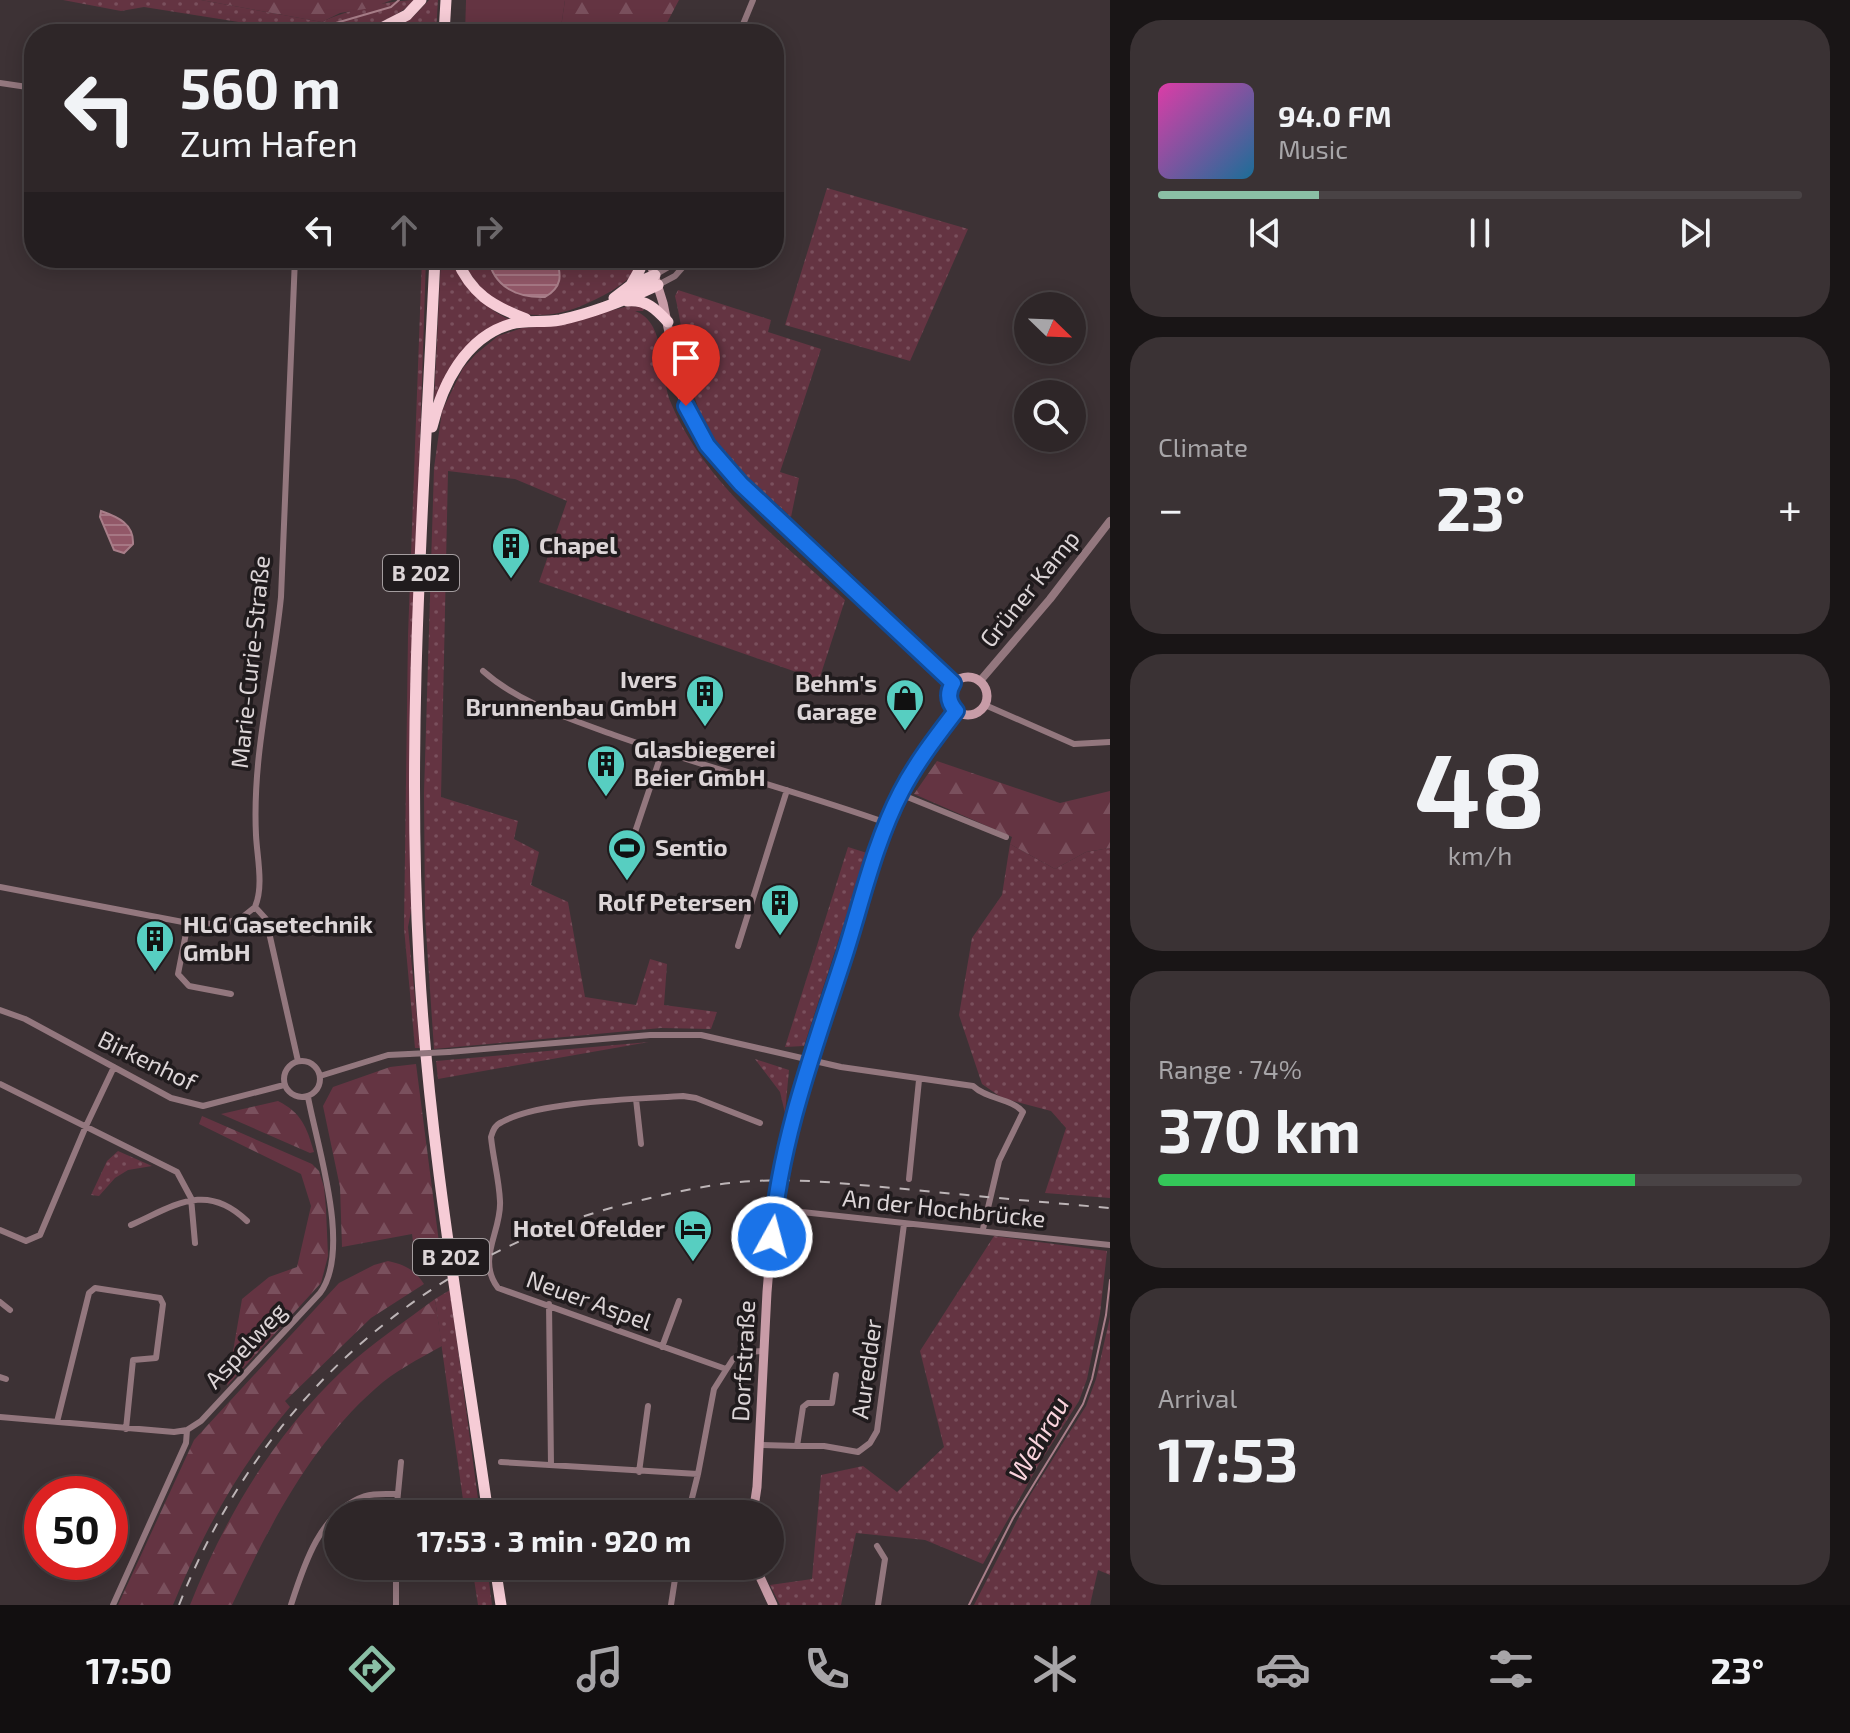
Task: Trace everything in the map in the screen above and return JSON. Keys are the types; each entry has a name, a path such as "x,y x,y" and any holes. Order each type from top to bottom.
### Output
{"highway":[{"path":"389,24 407,15 421,0"},
{"path":"445,24 446,0"},
{"name":"B 202","path":"435,268 415,764 419,963 435,1144 486,1500"},
{"path":"462,268 471,284 490,303 535,322"},
{"path":"604,305 631,285 640,268"},
{"path":"425,475 439,401 455,369 473,346 490,333 508,325 561,320 619,301 657,280"},
{"path":"631,285 657,280"},
{"path":"619,301 643,302 656,309 668,322"},
{"path":"497,1580 501,1605"}],"main road":[{"path":"653,268 668,322 678,382 701,435 726,469 953,683"},
{"path":"963,677 980,681 987,694 985,705 974,714 956,711 949,701 953,683 963,677"},
{"name":"Dorfstraße","path":"754,1500 774,1209 798,1098 887,823 916,765 956,711"},
{"path":"761,1580 773,1605"}],"street":[{"path":"743,24 753,0"},
{"path":"0,91 2,83 24,86"},
{"name":"Marie-Curie-Straße","path":"295,268 281,597 276,649 259,741 254,800 259,884 255,907 266,919 298,1061"},
{"path":"657,280 672,268"},
{"path":"657,280 675,276 682,268"},
{"name":"Grüner Kamp","path":"980,681 1050,599 1110,521"},
{"path":"483,671 503,689 575,721 662,752 887,823"},
{"path":"985,705 1074,744 1110,742"},
{"path":"632,870 628,853 662,752"},
{"path":"738,946 787,790"},
{"path":"900,794 1006,837"},
{"path":"0,887 188,923 220,924 240,919 255,907"},
{"path":"188,923 178,974 189,986 231,994"},
{"name":"Birkenhof","path":"0,1010 25,1019 171,1098 196,1106 284,1085"},
{"path":"320,1076 388,1055 674,1034 721,1038 809,1061 973,1086 988,1096 1017,1105 1023,1112 999,1161 983,1229"},
{"path":"298,1061 314,1065 320,1076 319,1087 308,1097 292,1095 284,1085 285,1072 298,1061"},
{"path":"0,1230 26,1241 40,1235 114,1067"},
{"path":"909,1179 919,1080"},
{"path":"0,1084 177,1172 191,1198 195,1243"},
{"name":"Aspelweg","path":"187,1430 201,1421 320,1293 328,1279 332,1256 330,1189 308,1097"},
{"path":"641,1144 636,1099 696,1098 760,1123"},
{"name":"Neuer Aspel","path":"636,1099 544,1109 497,1126 491,1137 500,1210 488,1248 491,1273 498,1288 726,1369"},
{"path":"131,1225 191,1198 226,1204 247,1221"},
{"name":"An der Hochbrücke","path":"774,1209 904,1224 983,1229 1109,1245"},
{"name":"Auredder","path":"760,1445 824,1446 858,1452 870,1443 877,1431 904,1224"},
{"path":"57,1422 89,1293 95,1288 160,1298 163,1304 156,1358 133,1360 126,1429"},
{"name":"Neuer Aspel","path":"662,1347 679,1301"},
{"path":"0,1302 10,1310"},
{"path":"549,1304 551,1465"},
{"path":"692,1500 714,1389 733,1359 746,1352 763,1351"},
{"name":"Auredder","path":"797,1446 803,1407 808,1403 832,1403 836,1375"},
{"path":"639,1472 648,1406"},
{"path":"0,1417 126,1429 187,1430 186,1443 113,1605"},
{"path":"396,1500 401,1462"},
{"path":"501,1462 698,1474"},
{"path":"291,1605 318,1537 344,1506 368,1495 396,1494"},
{"path":"877,1546 885,1559 878,1605"},
{"path":"396,1580 396,1605"},
{"path":"671,1605 675,1580"}],"green space":[{"path":"63,0 201,0 322,22 369,6 416,0 376,24 252,24 144,7 121,11"},
{"path":"201,0 392,0 371,8 340,13 322,22"},
{"path":"429,0 438,0 437,24 400,24 413,17"},
{"path":"466,0 565,0 561,24 465,24"},
{"path":"565,0 679,0 666,24 561,24"},
{"path":"827,188 968,229 910,361 785,325"},
{"path":"422,268 426,268 409,780 411,911 408,927 420,1048 415,1048 404,928 408,636"},
{"path":"441,268 458,268 484,302 511,320 489,331 434,401"},
{"path":"467,268 491,268 493,275 551,268 633,268 636,271 615,289 590,302 570,310 532,315 500,304"},
{"path":"678,290 771,320 768,332 821,349 780,472 799,478 791,517 727,456 702,417 688,366 675,296"},
{"path":"629,306 645,307 643,311 635,311 652,326 671,403 704,460 771,534 845,600 819,680 539,582 567,501 515,479 448,471 441,797 518,821 514,839 539,852 531,885 568,902 585,997 636,1005 650,959 667,964 664,1005 717,1012 711,1029 661,1028 434,1049 425,916 424,793 434,468 442,411 463,368 498,336 522,328 549,326"},
{"path":"937,761 1060,803 1110,791 1110,848 1086,852 1055,869 1010,844 1012,837 914,794"},
{"path":"1010,844 1055,869 1086,852 1110,848 1110,1198 1045,1193 1066,1128 1051,1111 1002,1098 982,1084 959,1015 972,938 1002,895"},
{"path":"848,847 867,853 804,1046 785,1047"},
{"path":"649,1042 438,1079 436,1061"},
{"path":"755,1059 789,1070 785,1113 780,1092"},
{"path":"416,1064 441,1258 416,1263 412,1234 342,1247 340,1187 323,1106 333,1087 390,1067"},
{"path":"278,1101 302,1122 314,1152 310,1153 221,1114"},
{"path":"202,1116 312,1164 319,1171 324,1187 328,1256 321,1283 227,1386 242,1299 269,1277 297,1267 311,1206 301,1174 199,1124"},
{"path":"118,1151 152,1166 128,1170 115,1178 99,1196 91,1195 107,1161"},
{"path":"994,1236 1107,1251 1100,1314 1087,1379 1079,1401 1039,1464 983,1564 925,1540 856,1533 841,1605 780,1605 770,1585 812,1579 821,1475 863,1466 897,1492 944,1447 920,1351"},
{"path":"388,1261 409,1268 424,1284 371,1318 285,1401 290,1407 238,1477 197,1552 173,1605 118,1605 194,1440 339,1283"},
{"path":"450,1290 478,1500 463,1500 435,1299"},
{"path":"435,1299 442,1346 382,1383 330,1436 276,1518 232,1605 190,1605 235,1509 294,1422 354,1360"},
{"path":"1110,1317 1110,1575 1098,1570 1090,1605 974,1605 1029,1497 1086,1406 1096,1379"},
{"path":"474,1580 489,1580 492,1605 478,1605"}],"shaded area":[{"path":"491,268 559,270 558,285 545,297 516,293"},
{"path":"101,511 119,519 131,531 133,544 124,553 114,550 100,517"}],"waterway":[{"path":"332,24 391,7 399,0"},
{"name":"Wehrau","path":"969,1605 1013,1518 1083,1404 1092,1379 1106,1315 1110,1280"}],"railway":[{"path":"179,1605 213,1531 255,1462 304,1400 360,1344 422,1296 490,1256 563,1223 684,1191 774,1180 830,1182 1110,1208"}],"place":[{"name":"Chapel","path":"511,580"},
{"name":"Ivers Brunnenbau GmbH","path":"705,728"},
{"name":"Behm's Garage","path":"905,732"},
{"name":"Glasbiegerei Beier GmbH","path":"606,798"},
{"name":"Sentio","path":"627,882"},
{"name":"Rolf Petersen","path":"780,937"},
{"name":"HLG Gasetechnik GmbH","path":"155,973"},
{"name":"Hotel Ofelder","path":"693,1263"}],"route":[{"path":"686,406 707,445 726,469 953,683 949,701 956,711 916,765 887,823 798,1098 774,1209 772,1237"}]}
